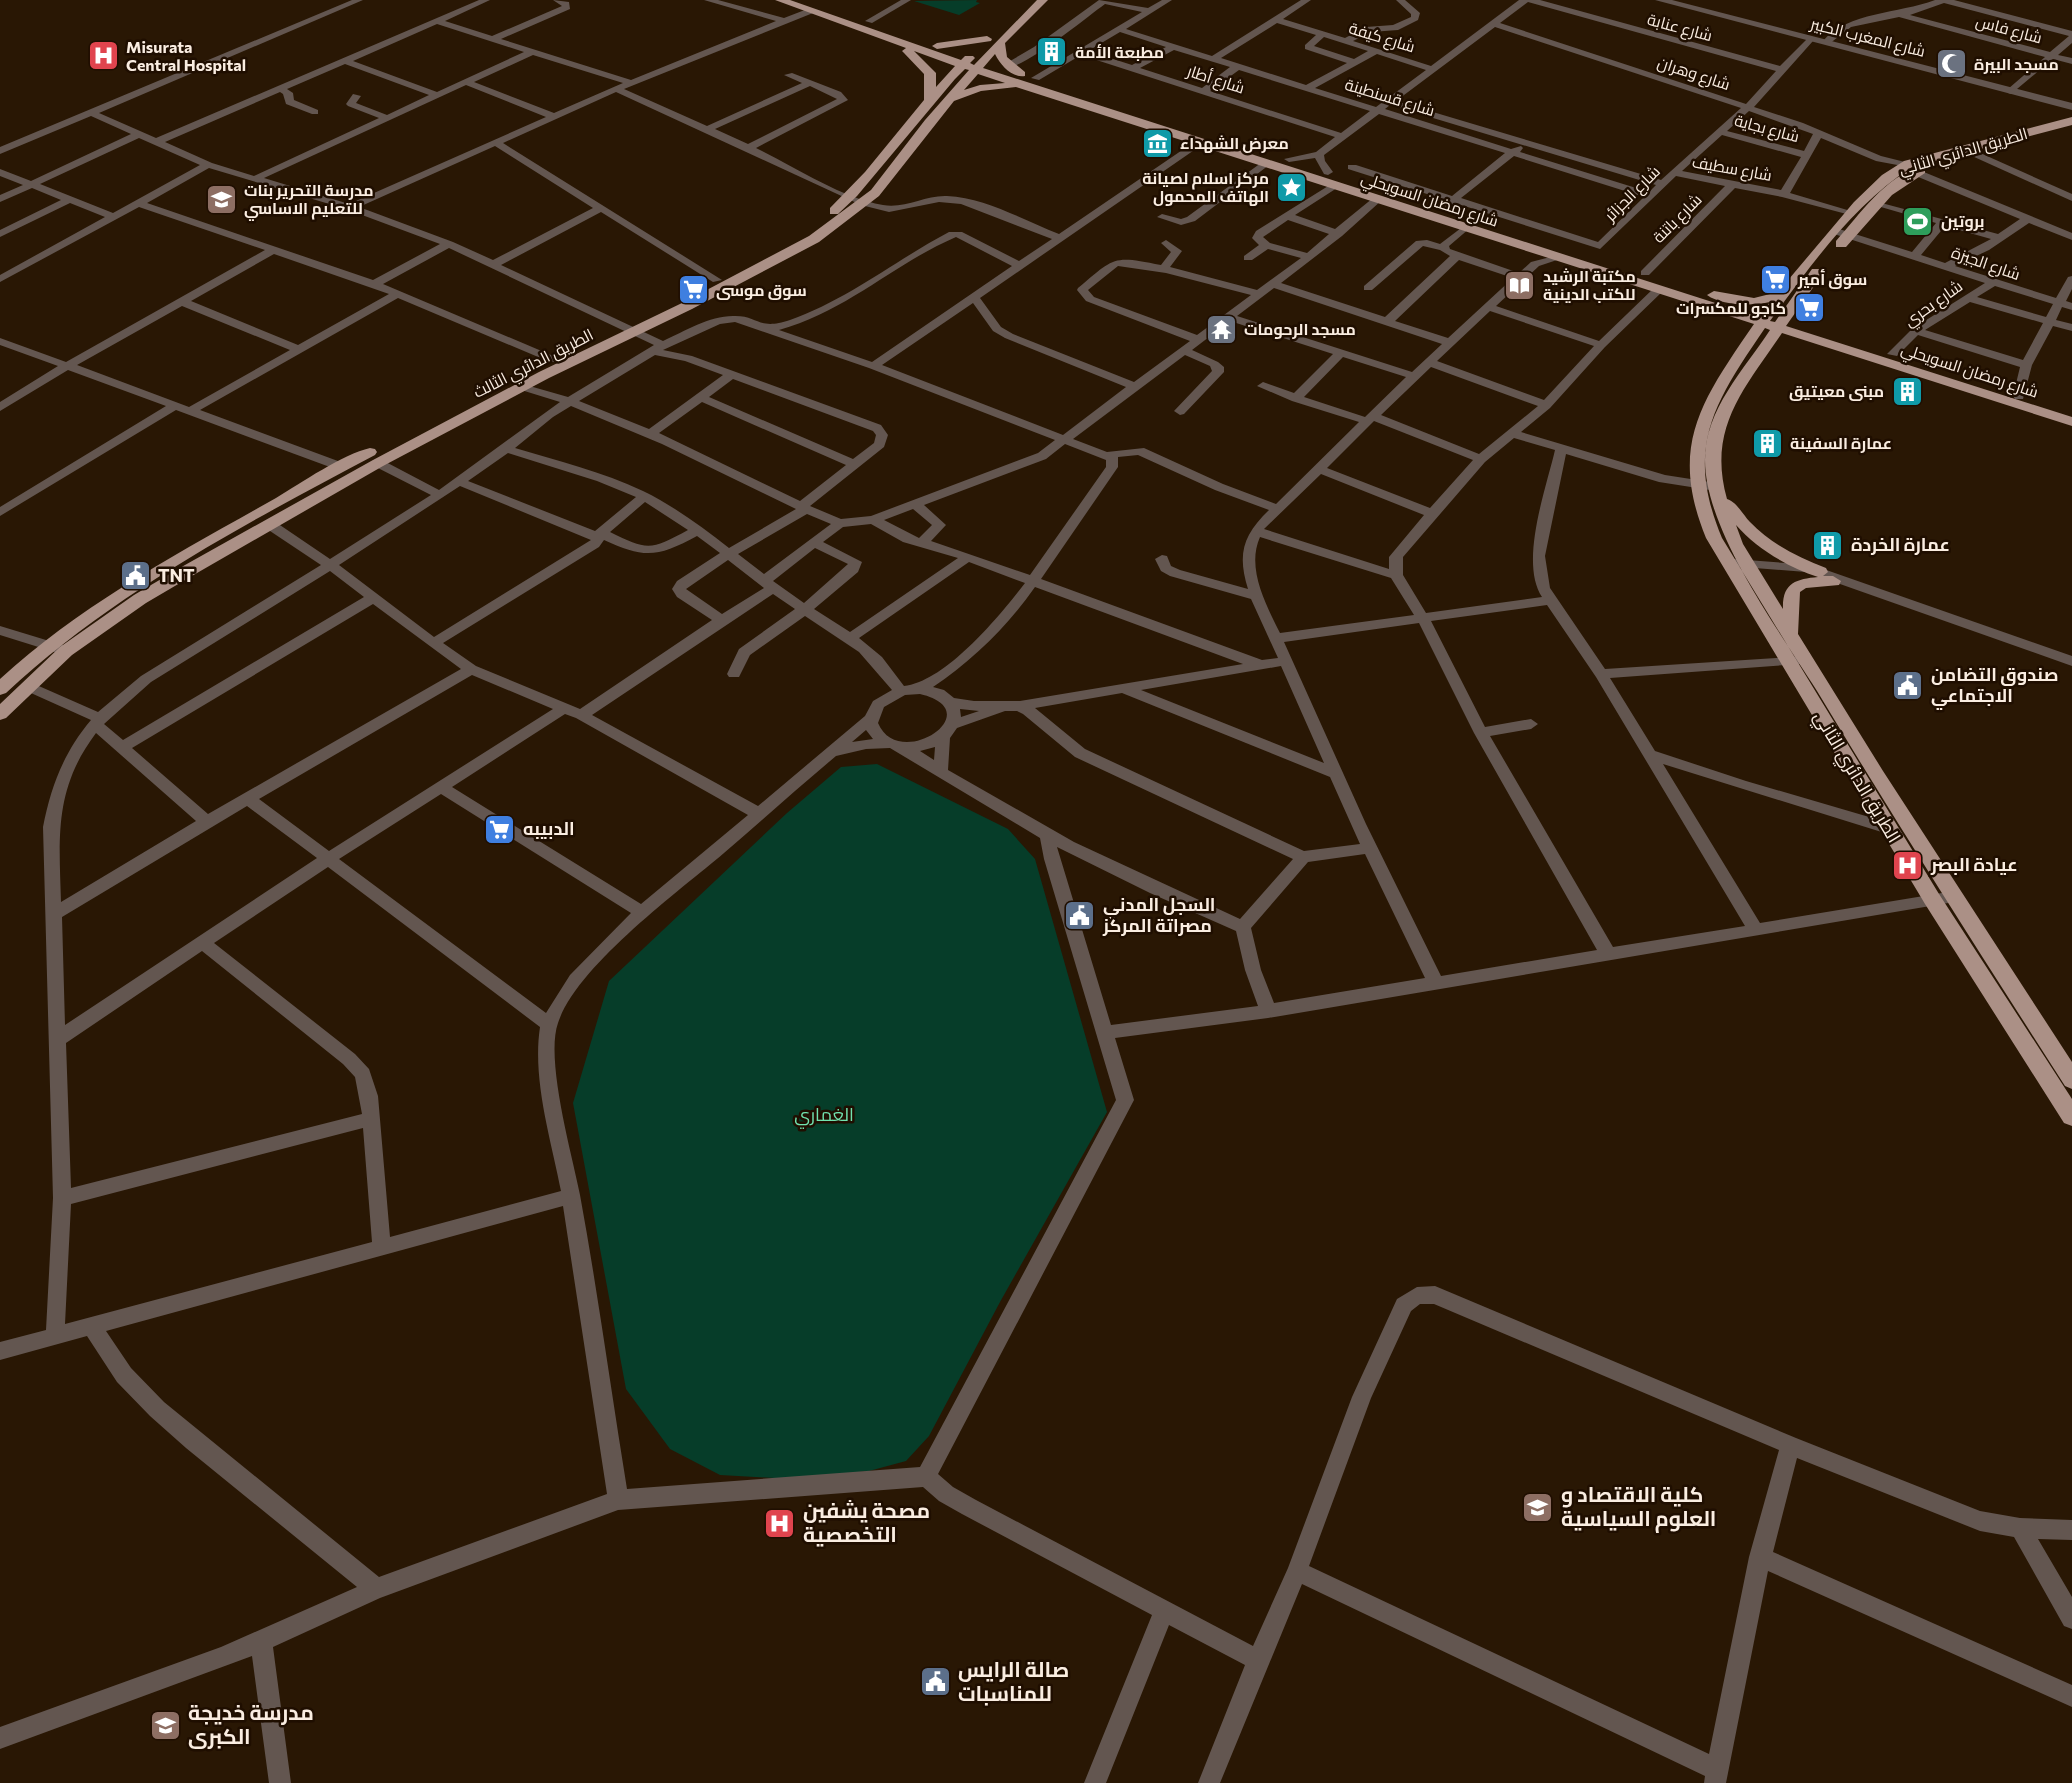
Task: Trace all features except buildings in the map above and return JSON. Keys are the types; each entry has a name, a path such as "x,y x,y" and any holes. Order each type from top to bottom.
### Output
{"main road":[{"name":"شارع رمضان السويحلي","path":"780,0 869,21 937,46 973,63"},
{"name":"الطريق الدائري الثالث","path":"0,714 66,651 140,599 378,463 800,236 830,216 850,197 929,102 973,63 1026,0"},
{"name":"الطريق الدائري الثالث","path":"993,41 1043,0"},
{"name":"شارع رمضان السويحلي","path":"809,5 899,43 973,63 1333,186 1659,289 1893,354 2072,413"},
{"path":"937,46 993,41 1008,66 1023,80"},
{"path":"899,43 930,73 929,102"},
{"name":"الطريق الدائري الثالث","path":"0,689 48,645 177,560 342,467 554,360 629,329 794,252 866,202 950,98 973,63"},
{"name":"شارع رمضان السويحلي","path":"1023,80 1036,78 1328,172 1447,204 1595,250 1645,273 1713,295 1773,320 2072,422"},
{"path":"950,98 980,88 1023,80"},
{"name":"الطريق الدائري الثاني","path":"1787,299 1830,257 1912,168 2072,121"},
{"name":"الطريق الدائري الثاني","path":"1787,299 1835,231 1890,173 2072,131"},
{"path":"1713,295 1754,302 1787,299"},
{"path":"1742,568 1721,512 1711,469 1715,428 1742,375 1787,299"},
{"path":"1773,320 1753,338 1728,370 1710,402 1697,446 1696,483 1703,513 1792,636 1877,776 2072,1080"},
{"path":"1716,487 1737,519 1754,537 1782,555 1833,579"},
{"name":"الطريق الدائري الثاني","path":"1742,568 1787,660 1932,899 2072,1117"},
{"path":"1792,636 1788,599 1791,591 1798,585 1833,579"}],"street":[{"path":"0,150 359,0"},
{"path":"156,142 486,0"},
{"path":"492,39 566,7 566,4 557,0"},
{"path":"708,0 785,21"},
{"path":"869,21 907,0"},
{"path":"1008,66 1037,49 1105,0 1150,11"},
{"path":"1036,78 1168,0"},
{"path":"1215,58 1307,0"},
{"path":"1344,42 1369,29 1397,27 1417,16 1415,11 1400,0"},
{"path":"1289,159 1319,153 1525,0"},
{"name":"شارع عنابة","path":"1531,0 1782,69"},
{"name":"شارع المغرب الكبير","path":"1661,0 2011,91 2070,109"},
{"path":"1826,42 1848,25 1944,0 2071,33 2053,56 2011,91"},
{"path":"350,207 616,89 785,21 809,5"},
{"name":"شارع فاس","path":"1898,14 2072,61"},
{"path":"436,20 632,83"},
{"name":"شارع كيفة","path":"1278,20 1433,69"},
{"name":"شارع وهران","path":"1495,24 1748,107 1819,132 1879,159"},
{"name":"شارع قسنطينة","path":"1118,29 1651,196"},
{"name":"شارع كيفة","path":"1321,35 1308,47 1352,62"},
{"name":"شارع الجزائر","path":"1595,250 1674,173 1748,107 1810,39"},
{"path":"1132,69 1174,46"},
{"path":"255,180 531,52"},
{"name":"شارع أطار","path":"1081,52 1341,136"},
{"path":"1308,88 1374,52"},
{"path":"343,61 437,94"},
{"path":"1202,92 1237,66"},
{"path":"748,148 843,100 838,94 789,75"},
{"path":"466,82 555,117"},
{"path":"708,129 810,83"},
{"path":"279,88 288,93 289,102 315,112"},
{"path":"616,89 708,129 850,197 891,210 903,210 945,199 962,201 1059,238"},
{"path":"356,96 351,104 386,118"},
{"name":"شارع قسنطينة","path":"1391,102 1663,184"},
{"path":"92,113 208,165 350,207 449,244 629,329 658,348 877,428 882,435 880,444 803,508 682,584 679,589 722,620"},
{"name":"شارع بجاية","path":"1720,132 1806,155"},
{"name":"شارع سطيف","path":"1784,194 1819,132"},
{"path":"0,199 139,134"},
{"path":"873,366 1200,142"},
{"path":"496,143 717,280"},
{"path":"1352,167 1447,204 1526,143"},
{"path":"1319,153 1320,162 1328,172"},
{"path":"1975,155 2072,198"},
{"path":"1879,159 1912,168 2072,237"},
{"path":"1879,159 1890,173"},
{"path":"1162,217 1186,222 1265,163"},
{"path":"0,279 208,165"},
{"path":"0,172 112,216"},
{"name":"شارع سطيف","path":"1674,173 1732,185 1753,186 1850,214"},
{"name":"شارع باتنة","path":"1645,273 1732,185"},
{"path":"1308,257 1266,245 1257,238 1258,235 1333,186"},
{"path":"0,234 68,200"},
{"path":"522,387 590,407 840,523 873,520 1011,470 1042,456 1308,257 1377,200"},
{"path":"137,203 374,284 554,360"},
{"path":"1878,203 1999,238"},
{"path":"492,265 601,208"},
{"path":"1287,216 1338,234"},
{"path":"1947,266 2028,219"},
{"path":"1914,256 1943,222"},
{"path":"1443,248 1465,228"},
{"name":"شارع الجيزة","path":"1835,231 2072,307"},
{"path":"766,330 815,316 841,303 953,233 1020,266"},
{"path":"1163,270 1177,251 1166,243"},
{"path":"1368,288 1420,243 1443,248 1522,278"},
{"path":"374,284 449,244"},
{"path":"1248,258 1266,245"},
{"path":"1528,248 1535,264"},
{"path":"0,407 67,366 273,250"},
{"path":"1388,321 1458,255"},
{"path":"1436,983 1370,848 1257,597 1247,555 1249,541 1278,509 1414,376 1535,264 1558,258"},
{"path":"1196,339 1090,299 1082,290 1115,263 1129,262 1258,294"},
{"path":"2019,396 2026,365 2072,279"},
{"name":"شارع بحري","path":"1893,354 1916,331 1993,282"},
{"path":"1272,284 1452,343"},
{"path":"1608,954 1480,733 1423,618 1396,575 1396,557 1481,459 1546,405 1601,345 1659,289"},
{"path":"190,411 398,294"},
{"path":"975,298 997,329 1009,336 1133,386"},
{"path":"1969,298 2072,328"},
{"path":"181,301 300,350"},
{"path":"1489,307 1601,345"},
{"path":"1228,317 1414,376"},
{"path":"55,1336 62,1198 51,827 54,804 72,753 120,697 460,482 534,425 570,402 658,348 727,319 736,319 873,366 1068,439 1108,455 1114,461 1034,583 993,633 951,671 920,689"},
{"path":"1916,331 2026,365"},
{"path":"0,341 342,467"},
{"path":"1180,411 1218,372 1214,364 1183,350"},
{"path":"1296,398 1341,353"},
{"path":"1429,362 1546,405"},
{"path":"650,434 731,375"},
{"path":"1263,386 1370,419 1481,459"},
{"path":"700,397 855,464"},
{"path":"0,512 174,406"},
{"path":"1514,434 1663,479 1716,487"},
{"path":"506,449 644,497 698,530 727,554 850,638 883,664 899,690"},
{"path":"1561,449 1538,556 1539,572 1550,600 1601,674 1756,930"},
{"path":"1108,455 1140,451 1219,487 1278,509"},
{"path":"378,463 440,495"},
{"path":"1319,469 1433,514"},
{"path":"460,482 646,553 663,548 698,530"},
{"path":"433,643 594,544 599,535 644,497"},
{"path":"916,505 940,525 922,543"},
{"path":"873,520 922,543 968,557 1262,665"},
{"path":"581,715 722,620 840,523"},
{"path":"269,524 329,564 471,669 581,715 760,814"},
{"path":"1256,531 1396,575"},
{"path":"734,674 744,652 805,609 855,565 849,559 814,543"},
{"path":"850,638 968,557"},
{"path":"1162,559 1166,568 1175,573 1257,597"},
{"path":"1742,568 1833,579 2072,661"},
{"path":"121,748 373,598"},
{"path":"1277,638 1550,600"},
{"path":"0,630 66,651"},
{"path":"1601,674 1806,659"},
{"path":"831,752 866,744 932,744 943,737 954,724 1016,706 1286,661"},
{"path":"54,914 207,821 471,669"},
{"path":"951,671 945,698 954,710 954,724"},
{"path":"27,686 97,721 121,748 207,821"},
{"path":"618,1500 547,1059 549,1024 573,984 643,913 870,719 878,702 899,690 920,689 974,706 1016,706 1032,712 1080,754 1303,857 1370,848"},
{"path":"1125,689 1336,774"},
{"path":"58,1039 326,860 564,708"},
{"path":"870,719 878,736 1047,833 1243,927"},
{"path":"1480,733 1531,724"},
{"path":"940,773 943,737"},
{"path":"1648,754 1741,786 1888,828"},
{"path":"442,787 643,913"},
{"path":"247,798 326,860 549,1024"},
{"path":"926,1477 1125,1100 1052,859 1047,833"},
{"path":"1243,927 1303,857"},
{"path":"1105,1033 1268,1011 1954,897"},
{"path":"1243,927 1253,970 1268,1011"},
{"path":"201,942 349,1059 363,1074 371,1119 382,1247"},
{"path":"62,1198 371,1119"},
{"path":"0,1351 571,1196"},
{"path":"1209,1783 1297,1571 1362,1397 1404,1305 1418,1296 1435,1295 1790,1445 1980,1521 2020,1528 2072,1530"},
{"path":"92,1326 124,1375 157,1409 377,1589"},
{"path":"1297,1571 1716,1777 1760,1557 1790,1445"},
{"path":"0,1738 261,1642 377,1589 618,1500 926,1477 946,1494 969,1507 1258,1660"},
{"path":"2020,1528 2072,1618"},
{"path":"1760,1557 2072,1696"},
{"path":"1095,1783 1165,1609"},
{"path":"261,1642 280,1783"}],"green space":[{"path":"977,0 976,2 980,3 959,15 914,1"},
{"name":"الغماري","path":"877,764 1008,829 1035,859 1107,1112 1000,1302 929,1436 906,1461 869,1471 791,1479 720,1475 670,1449 626,1389 573,1103 609,981 787,813 841,767"}],"place":[{"name":"مطبعة الأمة","path":"1052,52"},
{"name":"Misurata Central Hospital","path":"103,56"},
{"name":"مسجد البيرة","path":"1951,64"},
{"name":"معرض الشهداء","path":"1157,143"},
{"name":"مركز اسلام لصيانة الهاتف المحمول","path":"1292,187"},
{"name":"مدرسة التحرير بنات للتعليم الاساسي","path":"221,199"},
{"name":"بروتين","path":"1918,221"},
{"name":"سوق أمير","path":"1775,279"},
{"name":"مكتبة الرشيد للكتب الدينية","path":"1520,285"},
{"name":"سوق موسى","path":"693,290"},
{"name":"كاجو للمكسرات","path":"1809,308"},
{"name":"مسجد الرحومات","path":"1221,329"},
{"name":"مبنى معيتيق","path":"1907,391"},
{"name":"عمارة السفينة","path":"1767,443"},
{"name":"عمارة الخردة","path":"1828,545"},
{"name":"TNT","path":"135,576"},
{"name":"صندوق التضامن الاجتماعي","path":"1908,685"},
{"name":"الدبيبه","path":"500,829"},
{"name":"عيادة البصر","path":"1908,865"},
{"name":"السجل المدني مصراتة المركز","path":"1080,915"},
{"name":"كلية الاقتصاد و العلوم السياسية","path":"1538,1507"},
{"name":"مصحة يشفين التخصصية","path":"780,1523"},
{"name":"صالة الرايس للمناسبات","path":"935,1682"},
{"name":"مدرسة خديجة الكبرى","path":"165,1725"}]}
